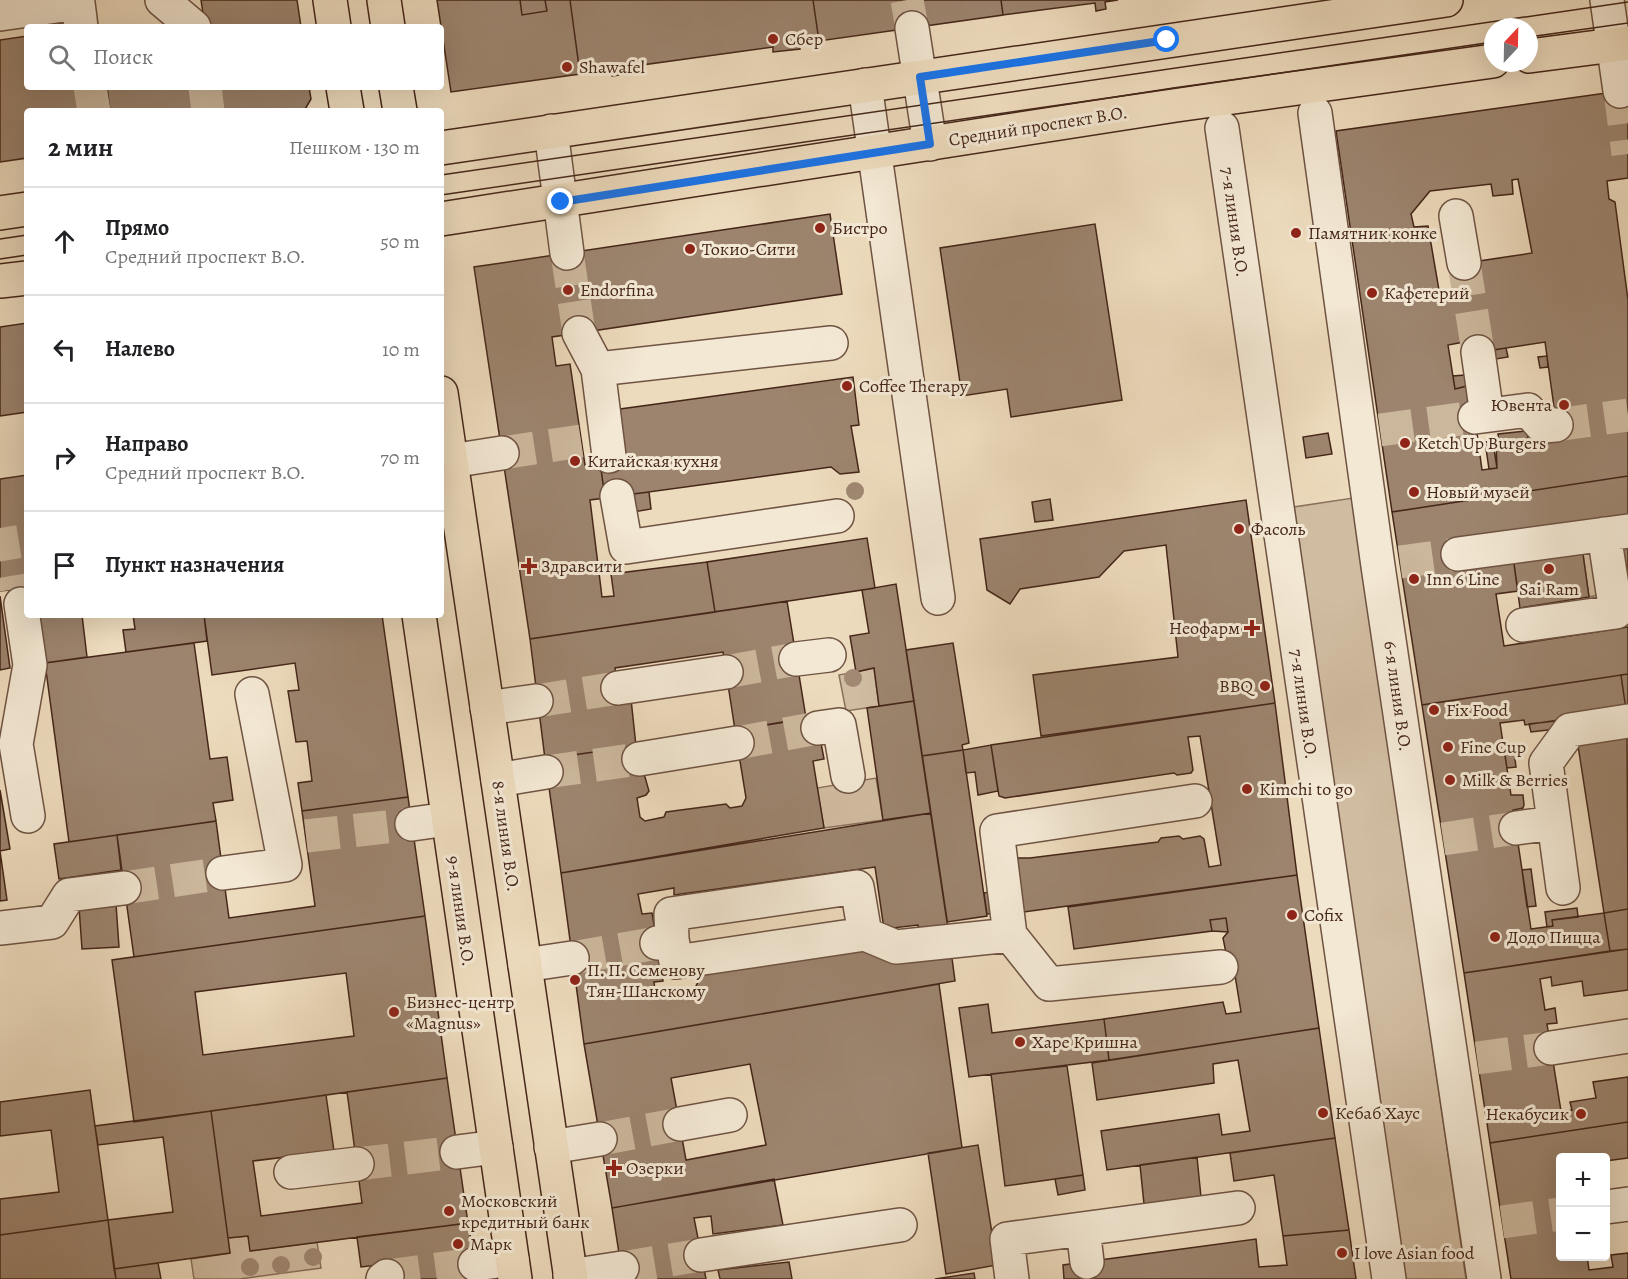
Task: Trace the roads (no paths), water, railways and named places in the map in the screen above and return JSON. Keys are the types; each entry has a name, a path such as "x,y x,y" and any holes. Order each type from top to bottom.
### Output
{"main road":[{"path":"330,0 334,24"},
{"path":"384,0 388,24"},
{"path":"444,148 1446,0"},
{"path":"1538,55 1622,44"},
{"name":"Средний проспект В.О.","path":"444,219 1176,105 1484,62"},
{"path":"343,90 346,108"},
{"path":"396,90 400,108"},
{"path":"0,213 24,209"},
{"path":"0,281 24,278"},
{"name":"8-я линия В.О.","path":"444,413 570,1277"},
{"name":"9-я линия В.О.","path":"419,618 514,1269"}],"street":[{"path":"162,0 190,24"},
{"path":"1607,0 1622,44"},
{"path":"1620,0 1622,44 1620,91"},
{"path":"0,14 78,3 81,24"},
{"path":"912,28 930,144"},
{"path":"865,85 938,598"},
{"name":"6-я линия В.О.","path":"1315,113 1370,432 1489,1224 1484,1279"},
{"name":"7-я линия В.О.","path":"1222,128 1389,1279"},
{"path":"550,131 567,254"},
{"path":"1456,216 1464,263"},
{"path":"579,333 598,369 599,445"},
{"path":"598,369 831,343"},
{"path":"1478,352 1481,416 1528,410 1542,426 1556,425"},
{"path":"451,461 502,453"},
{"path":"617,496 626,548 837,516"},
{"path":"1458,554 1616,533 1616,612 1523,625"},
{"path":"19,599 30,665 8,746 28,816"},
{"path":"796,660 830,655"},
{"path":"618,688 726,672"},
{"path":"223,873 285,865 293,838 252,694"},
{"path":"487,708 536,701"},
{"path":"1563,888 1546,763 1570,730 1628,721"},
{"path":"818,728 839,725 848,776"},
{"path":"639,759 737,742"},
{"path":"498,780 546,772"},
{"path":"1195,801 997,831 1010,934 1049,984 1221,968"},
{"path":"412,824 448,819"},
{"path":"1516,828 1554,823"},
{"path":"865,934 857,887 671,914 665,941 676,962 865,934 896,946 1010,934"},
{"path":"0,928 52,922 69,895 124,888"},
{"path":"525,965 572,958"},
{"path":"1551,1048 1628,1036"},
{"path":"680,1124 730,1115"},
{"path":"551,1147 600,1138"},
{"path":"457,1152 496,1147"},
{"path":"291,1172 357,1164"},
{"path":"1610,1206 1628,1204"},
{"path":"1012,1279 1007,1239 1238,1208"},
{"path":"702,1256 900,1225"},
{"path":"1083,1229 1087,1262"},
{"path":"476,1264 514,1269"},
{"path":"570,1277 622,1268"}],"tunnel":[{"path":"907,0 912,28"},
{"path":"90,90 94,108"},
{"path":"205,90 208,108"},
{"path":"1620,91 1628,154"},
{"path":"567,253 579,333"},
{"path":"1464,263 1478,352"},
{"path":"1556,425 1628,415"},
{"path":"1380,430 1475,417"},
{"path":"502,453 581,441"},
{"path":"0,528 10,590"},
{"path":"1400,562 1458,554"},
{"path":"726,672 796,659"},
{"path":"536,701 618,688"},
{"path":"737,743 818,728"},
{"path":"546,772 639,759"},
{"path":"306,836 412,824"},
{"path":"1443,839 1516,828"},
{"path":"124,888 223,873"},
{"path":"572,958 657,943"},
{"path":"1477,1058 1551,1048"},
{"path":"600,1139 680,1124"},
{"path":"357,1164 457,1152"},
{"path":"1502,1222 1556,1215"},
{"path":"622,1268 701,1255"},
{"path":"387,1276 475,1264"}],"tram line":[{"path":"444,175 1628,2"},
{"path":"1538,36 1628,23"},
{"path":"444,195 1484,43"},
{"path":"0,239 24,235"},
{"path":"0,259 24,255"}],"place":[{"name":"Сбер","path":"773,39"},
{"name":"Shawafel","path":"567,67"},
{"name":"Бистро","path":"820,228"},
{"name":"Памятник конке","path":"1296,233"},
{"name":"Токио-Сити","path":"690,249"},
{"name":"Endorfina","path":"568,290"},
{"name":"Кафетерий","path":"1372,293"},
{"name":"Coffee Therapy","path":"847,386"},
{"name":"Ювента","path":"1564,405"},
{"name":"Ketch Up Burgers","path":"1405,443"},
{"name":"Китайская кухня","path":"575,461"},
{"name":"Новый музей","path":"1414,492"},
{"name":"Фасоль","path":"1239,529"},
{"name":"Здравсити","path":"529,566"},
{"name":"Sai Ram","path":"1549,569"},
{"name":"Inn 6 Line","path":"1414,579"},
{"name":"Неофарм","path":"1252,628"},
{"name":"BBQ","path":"1265,686"},
{"name":"Fix Food","path":"1434,710"},
{"name":"Fine Cup","path":"1448,747"},
{"name":"Milk & Berries","path":"1450,780"},
{"name":"Kimchi to go","path":"1247,789"},
{"name":"Cofix","path":"1292,915"},
{"name":"Додо Пицца","path":"1495,937"},
{"name":"П. П. Семенову Тян-Шанскому","path":"575,980"},
{"name":"Бизнес-центр «Magnus»","path":"394,1012"},
{"name":"Харе Кришна","path":"1020,1042"},
{"name":"Кебаб Хаус","path":"1323,1113"},
{"name":"Некабусик","path":"1581,1114"},
{"name":"Озерки","path":"614,1168"},
{"name":"Московский кредитный банк","path":"449,1211"},
{"name":"Марк","path":"458,1244"},
{"name":"I love Asian food","path":"1342,1253"}]}
